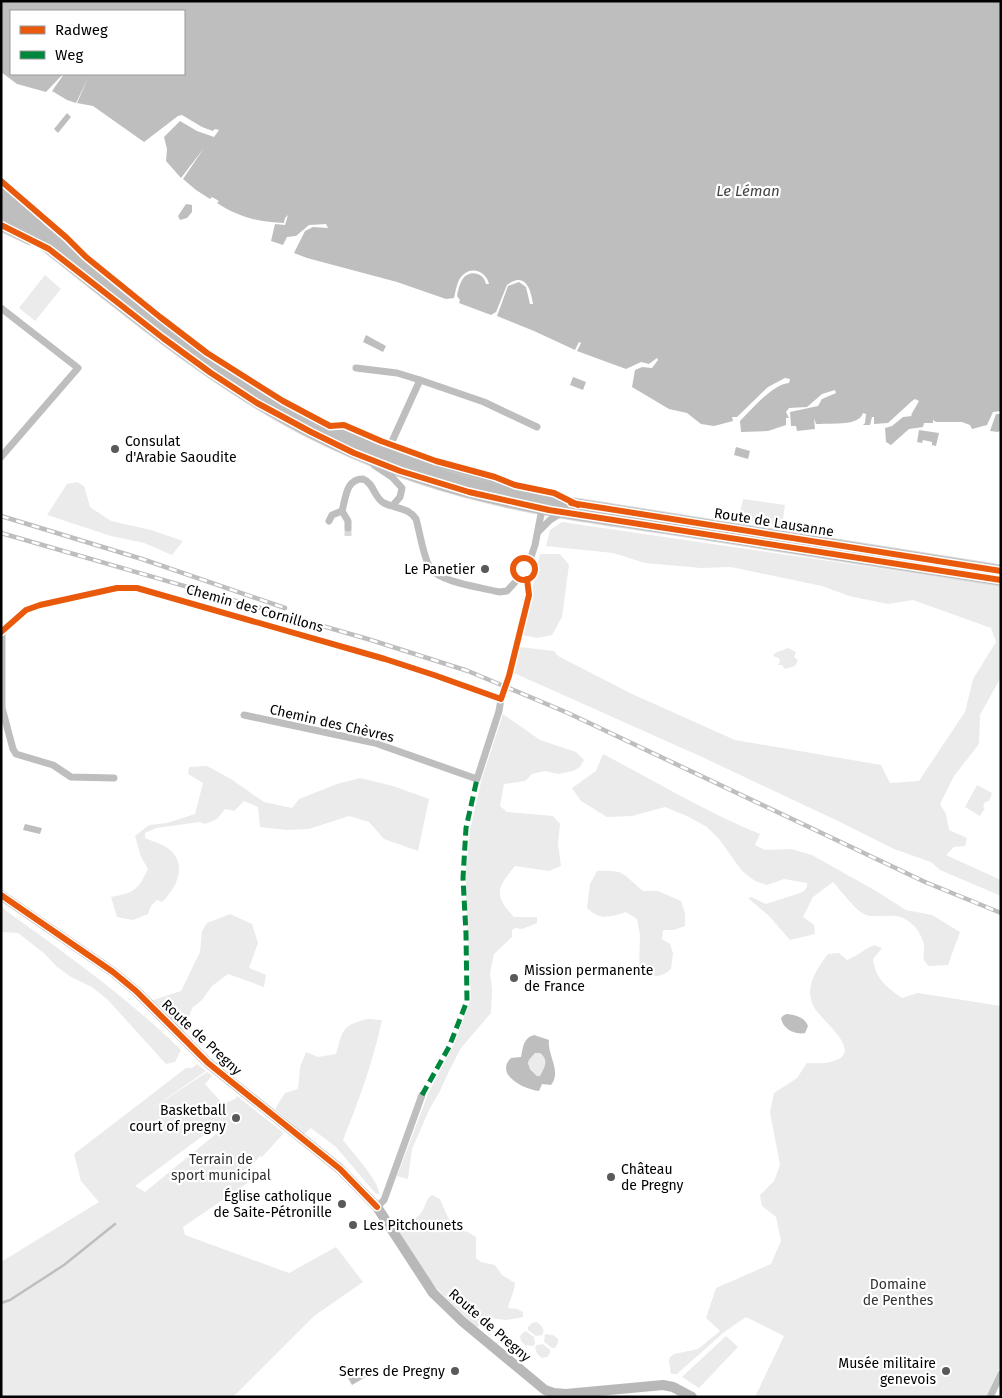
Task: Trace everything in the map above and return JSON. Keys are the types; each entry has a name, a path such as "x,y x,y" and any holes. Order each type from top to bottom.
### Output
{"main road":[{"path":"1,186 26,207 50,237"},
{"name":"Route de Lausanne","path":"1,199 205,358 259,394 330,432 384,456 455,480 518,495 564,512 1001,580"},
{"name":"Route de Lausanne","path":"1,211 163,338 225,382 283,418 354,453 400,471 452,488 543,504 1001,570"},
{"path":"1,225 49,249"}],"street":[{"path":"1,308 78,368 1,457"},
{"path":"356,368 397,373 420,380 484,402 538,427"},
{"path":"389,448 420,380"},
{"name":"Route de Lausanne","path":"330,432 343,429 432,463 496,481 513,489 518,495"},
{"path":"354,453 392,477 402,488 400,497 393,505"},
{"path":"348,528 348,521 342,511 350,482 359,479 365,480 370,483 383,503 407,510 416,519 427,561 436,574 499,592 507,591 523,579 534,572 534,565 530,560 522,558 515,563 514,573 523,579 529,595 509,676"},
{"path":"530,560 543,504"},
{"path":"328,521 332,515 342,511"},
{"path":"538,532 550,520 564,512"},
{"name":"Chemin des Cornillons","path":"2,631 26,610 40,604 117,588 137,588 393,662 502,697"},
{"path":"2,631 2,708 16,754 53,765 71,778 114,778"},
{"name":"Chemin des Chèvres","path":"244,715 374,743 477,779 502,697"},
{"name":"Route de Pregny","path":"1,895 113,972 136,991 208,1063 329,1160 377,1207 433,1293 463,1322 538,1384 558,1395 663,1385 673,1387 692,1397"},
{"path":"377,1207 384,1200 422,1096"},
{"path":"990,1397 1001,1374"}],"green space":[{"path":"45,275 61,289 35,321 19,308"},
{"path":"77,482 84,486 90,507 111,521 151,530 183,541 172,555 144,543 111,536 47,515 67,484"},
{"path":"743,499 785,505 782,526 739,519"},
{"path":"562,522 1001,586 1001,677 980,715 979,744 954,776 940,804 946,814 949,830 967,838 965,846 954,847 946,855 1001,880 1001,896 940,870 931,862 894,849 702,757 514,673 520,647 554,651 558,656 632,694 735,740 881,765 890,783 919,781 965,712 973,679 996,642 991,628 913,600 888,604 849,596 822,586 731,567 701,568 645,563 613,553 546,546 550,530"},
{"path":"540,554 560,554 569,565 562,617 552,635 537,638 522,635"},
{"path":"788,648 796,652 794,657 798,660 795,666 785,669 782,665 778,665 779,658 773,656 775,653"},
{"path":"503,714 540,740 576,752 584,760 580,767 573,771 558,774 545,771 532,774 525,781 504,784 500,806 507,812 553,816 560,824 558,844 561,866 549,871 515,866 501,885 500,896 502,902 514,917 537,917 537,923 522,929 515,928 512,930 512,937 494,954 490,973 492,990 491,1013 461,1048 430,1108 412,1149 408,1179 397,1176 428,1094 454,1044 471,999 466,897 466,868 470,830 482,778"},
{"path":"603,754 700,806 760,834 755,845 765,850 791,849 812,855 906,910 932,915 960,932 948,965 929,966 926,963 921,937 915,927 908,921 894,916 872,916 862,913 833,882 813,897 803,917 814,925 815,934 790,940 769,916 748,898 751,897 766,904 803,892 807,887 807,883 784,879 767,885 755,881 742,871 719,839 707,827 665,807 632,816 607,817 581,801 572,788 596,771"},
{"path":"207,766 231,779 264,802 292,808 299,799 337,784 360,778 393,786 429,799 418,851 384,839 369,822 349,816 309,829 287,830 260,827 258,807 244,801 234,811 225,809 217,819 205,824 200,822 156,828 145,833 145,838 164,846 173,853 179,866 177,879 171,892 162,902 157,900 151,906 148,914 133,920 117,917 111,897 130,892 138,886 148,869 141,857 135,836 149,825 167,823 195,814 203,783 188,774 189,767"},
{"path":"977,785 992,793 989,801 985,802 983,807 985,808 980,816 965,807"},
{"path":"597,871 619,872 643,891 658,891 681,901 685,913 685,926 674,930 663,930 662,939 670,944 673,953 671,969 659,976 639,970 640,935 637,919 626,912 605,917 596,915 587,908 590,884"},
{"path":"1,907 94,975 160,1030 181,1050 175,1062 166,1064 108,1000 92,987 71,977 18,933 1,932"},
{"path":"230,914 252,924 258,943 249,968 266,975 264,987 228,974 212,986 202,1000 192,1008 183,1035 150,1001 181,991 200,952 202,931 207,923"},
{"name":"Domaine de Penthes","path":"874,945 882,948 873,959 876,972 891,990 902,998 918,993 1001,1006 1001,1365 986,1397 755,1397 784,1336 746,1317 723,1333 677,1374 671,1374 670,1357 674,1354 698,1349 720,1331 706,1318 716,1288 771,1264 781,1241 776,1217 762,1206 760,1195 774,1181 780,1165 770,1112 774,1093 797,1078 807,1063 827,1063 841,1058 845,1052 839,1036 813,1004 810,992 812,981 828,954 839,953 847,960"},
{"path":"367,1019 382,1020 365,1081 343,1140 375,1182 379,1194 376,1194 336,1147 311,1128 304,1134 275,1109 285,1093 298,1089 300,1067 306,1052 318,1057 336,1054 344,1030 352,1024"},
{"path":"535,1053 540,1053 546,1061 541,1076 537,1076 528,1063"},
{"name":"Terrain de sport municipal","path":"197,1064 206,1071 145,1113 207,1072 212,1076 205,1084 223,1104 235,1099 237,1096 284,1133 250,1167 258,1176 183,1227 185,1235 289,1273 336,1247 363,1282 314,1316 233,1397 1,1397 1,1262 99,1202 81,1181 74,1154 186,1068 192,1068","holes":["223,1121 228,1124 145,1192 135,1186"]},
{"path":"432,1195 440,1199 453,1229 468,1232 476,1237 476,1258 481,1262 495,1265 502,1275 515,1283 508,1308 523,1312 523,1317 506,1320 480,1317 479,1326 476,1327 434,1286 399,1232 399,1227 411,1221 423,1211 428,1199"},
{"path":"536,1322 542,1327 542,1335 536,1336 528,1330 532,1323"},
{"path":"526,1331 534,1337 535,1344 533,1346 525,1345 521,1341 520,1336"},
{"path":"545,1334 553,1335 558,1339 555,1348 544,1342"},
{"path":"726,1336 738,1347 699,1388 682,1377"},
{"path":"543,1344 550,1350 550,1353 547,1357 542,1358 537,1354 535,1347"}],"water":[{"name":"Le Léman","path":"1,1 1001,1 1001,411 993,412 987,425 972,429 970,425 962,422 936,422 933,420 933,423 924,423 923,427 909,429 891,445 886,442 885,428 892,426 903,417 912,416 919,401 915,399 912,401 888,423 874,424 874,417 872,417 870,425 863,425 866,414 863,413 857,420 845,423 816,424 814,418 815,429 797,431 796,426 791,426 790,412 818,406 822,399 836,393 835,390 822,394 807,407 789,408 786,412 789,418 786,418 786,425 768,431 741,432 740,421 770,392 783,384 789,383 790,379 785,378 768,387 737,417 732,417 733,421 714,426 701,424 687,413 669,409 632,387 635,370 642,367 652,368 658,360 657,358 649,364 641,362 626,369 577,351 581,343 579,342 575,350 497,316 508,286 519,282 526,287 530,304 533,304 529,288 523,281 513,281 507,285 496,312 491,315 459,303 460,300 457,296 461,282 468,274 476,273 485,280 486,284 489,284 486,277 479,272 471,271 463,275 458,282 454,298 446,299 397,282 294,253 305,231 313,227 328,228 326,224 309,225 296,236 287,237 283,245 271,241 275,224 285,225 288,215 284,223 257,220 241,215 225,208 212,197 210,199 183,179 204,148 181,178 166,161 167,149 164,137 180,121 197,131 214,137 219,130 215,129 213,131 202,127 182,115 178,116 144,142 93,106 77,103 88,78 76,103 52,91 63,75 185,75 185,10 10,10 10,75 62,75 46,92 17,84 1,72"},
{"path":"67,113 71,117 58,133 54,129"},
{"path":"186,204 192,205 192,212 187,218 180,220 178,216"},
{"path":"366,335 386,346 383,352 363,342"},
{"path":"573,377 586,382 583,390 570,385"},
{"path":"996,414 1001,414 1001,430 998,432 990,431"},
{"path":"919,430 939,433 936,446 932,445 932,442 923,440 922,443 917,442"},
{"path":"736,447 750,451 748,459 734,455"},
{"path":"25,824 42,828 40,834 23,830"},
{"path":"787,1014 804,1020 808,1026 805,1033 797,1033 784,1025 781,1018"},
{"path":"534,1035 549,1040 555,1069 554,1080 551,1085 542,1084 539,1091 520,1085 509,1076 506,1070 511,1058 521,1057 524,1044 530,1036","holes":["535,1053 540,1053 544,1058 545,1064 540,1076 537,1076 530,1069 528,1063"]},
{"path":"365,1369 369,1375 352,1385 348,1378"}],"waterway":[{"path":"1,1303 10,1300 64,1265 115,1224"}],"tunnel":[{"path":"348,528 348,536"},
{"path":"503,695 509,676"}],"railway":[{"path":"1,516 142,559 285,608"},
{"path":"1,533 371,640 468,671 568,713 925,882 1001,913"}],"marked path":[{"path":"422,1095 449,1047 467,1001 463,878 466,828 477,779"}],"cycle path":[{"path":"1,181 86,257 160,317 207,353 283,401 330,426 344,425 436,461 495,477 515,485 554,493 578,505"},
{"path":"1,225 49,249 163,338 257,403 354,453 400,471 469,492 549,510 1001,580"},
{"path":"571,503 1001,571"},
{"path":"524,558 532,561 535,569 532,577 524,580 516,577 513,569 516,561 524,558"},
{"path":"1,632 26,610 40,605 117,588 137,588 385,659 501,699 509,676 529,595 527,579"},
{"path":"1,895 113,972 136,991 208,1063 340,1169 377,1207"}],"place":[{"name":"Consulat d'Arabie Saoudite","path":"115,449"},
{"name":"Le Panetier","path":"485,569"},
{"name":"Mission permanente de France","path":"514,978"},
{"name":"Basketball court of pregny","path":"236,1118"},
{"name":"Château de Pregny","path":"611,1177"},
{"name":"Église catholique de Saite-Pétronille","path":"342,1204"},
{"name":"Les Pitchounets","path":"353,1225"},
{"name":"Serres de Pregny","path":"455,1371"},
{"name":"Musée militaire genevois","path":"946,1371"}]}
